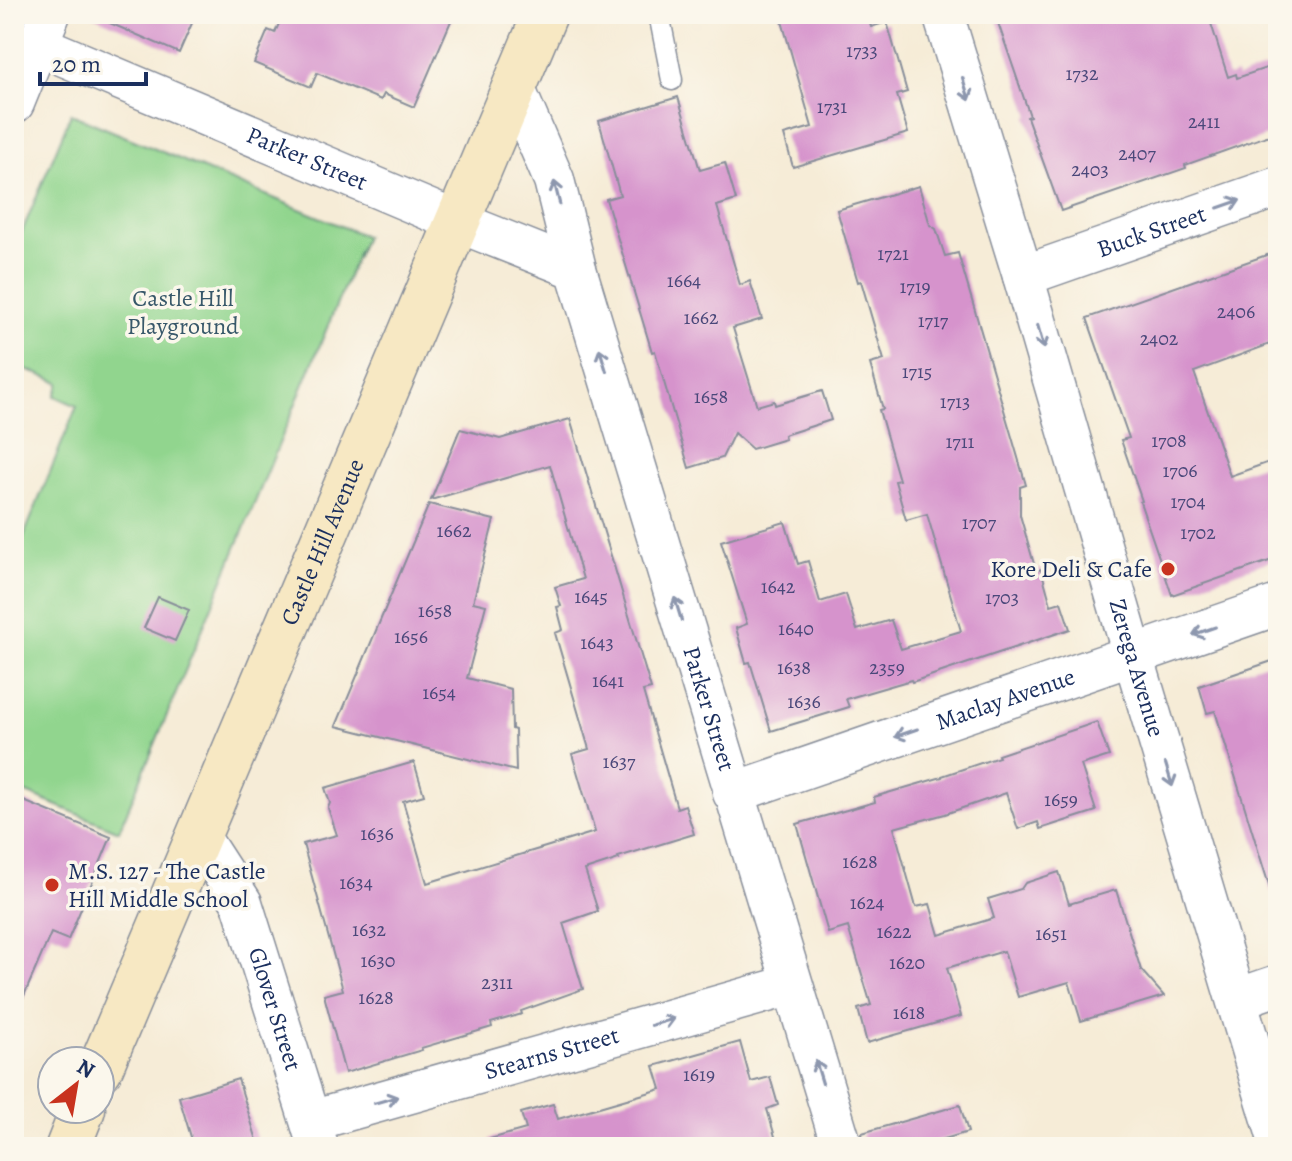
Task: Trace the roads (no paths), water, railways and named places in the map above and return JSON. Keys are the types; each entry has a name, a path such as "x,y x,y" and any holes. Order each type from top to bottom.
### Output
{"main road":[{"name":"Castle Hill Avenue","path":"110,1045 545,14"},
{"path":"68,1147 77,1125"}],"street":[{"name":"Zerega Avenue","path":"943,14 1278,1139"},
{"name":"Parker Street","path":"44,30 458,222 576,269"},
{"path":"14,103 44,30"},
{"name":"Parker Street","path":"514,87 554,180 576,269 842,1147"},
{"name":"Buck Street","path":"1023,276 1278,187"},
{"name":"Maclay Avenue","path":"733,793 1278,605"},
{"name":"Glover Street","path":"198,835 242,903 315,1134"},
{"name":"Stearns Street","path":"315,1134 792,985"},
{"path":"1237,999 1278,985"}],"lane":[{"path":"659,14 672,80"}],"place":[{"name":"Kore Deli & Cafe","path":"1168,569"},
{"name":"M.S. 127 - The Castle Hill Middle School","path":"52,885"}],"park label":[{"name":"Castle Hill Playground","path":"183,312"}]}
